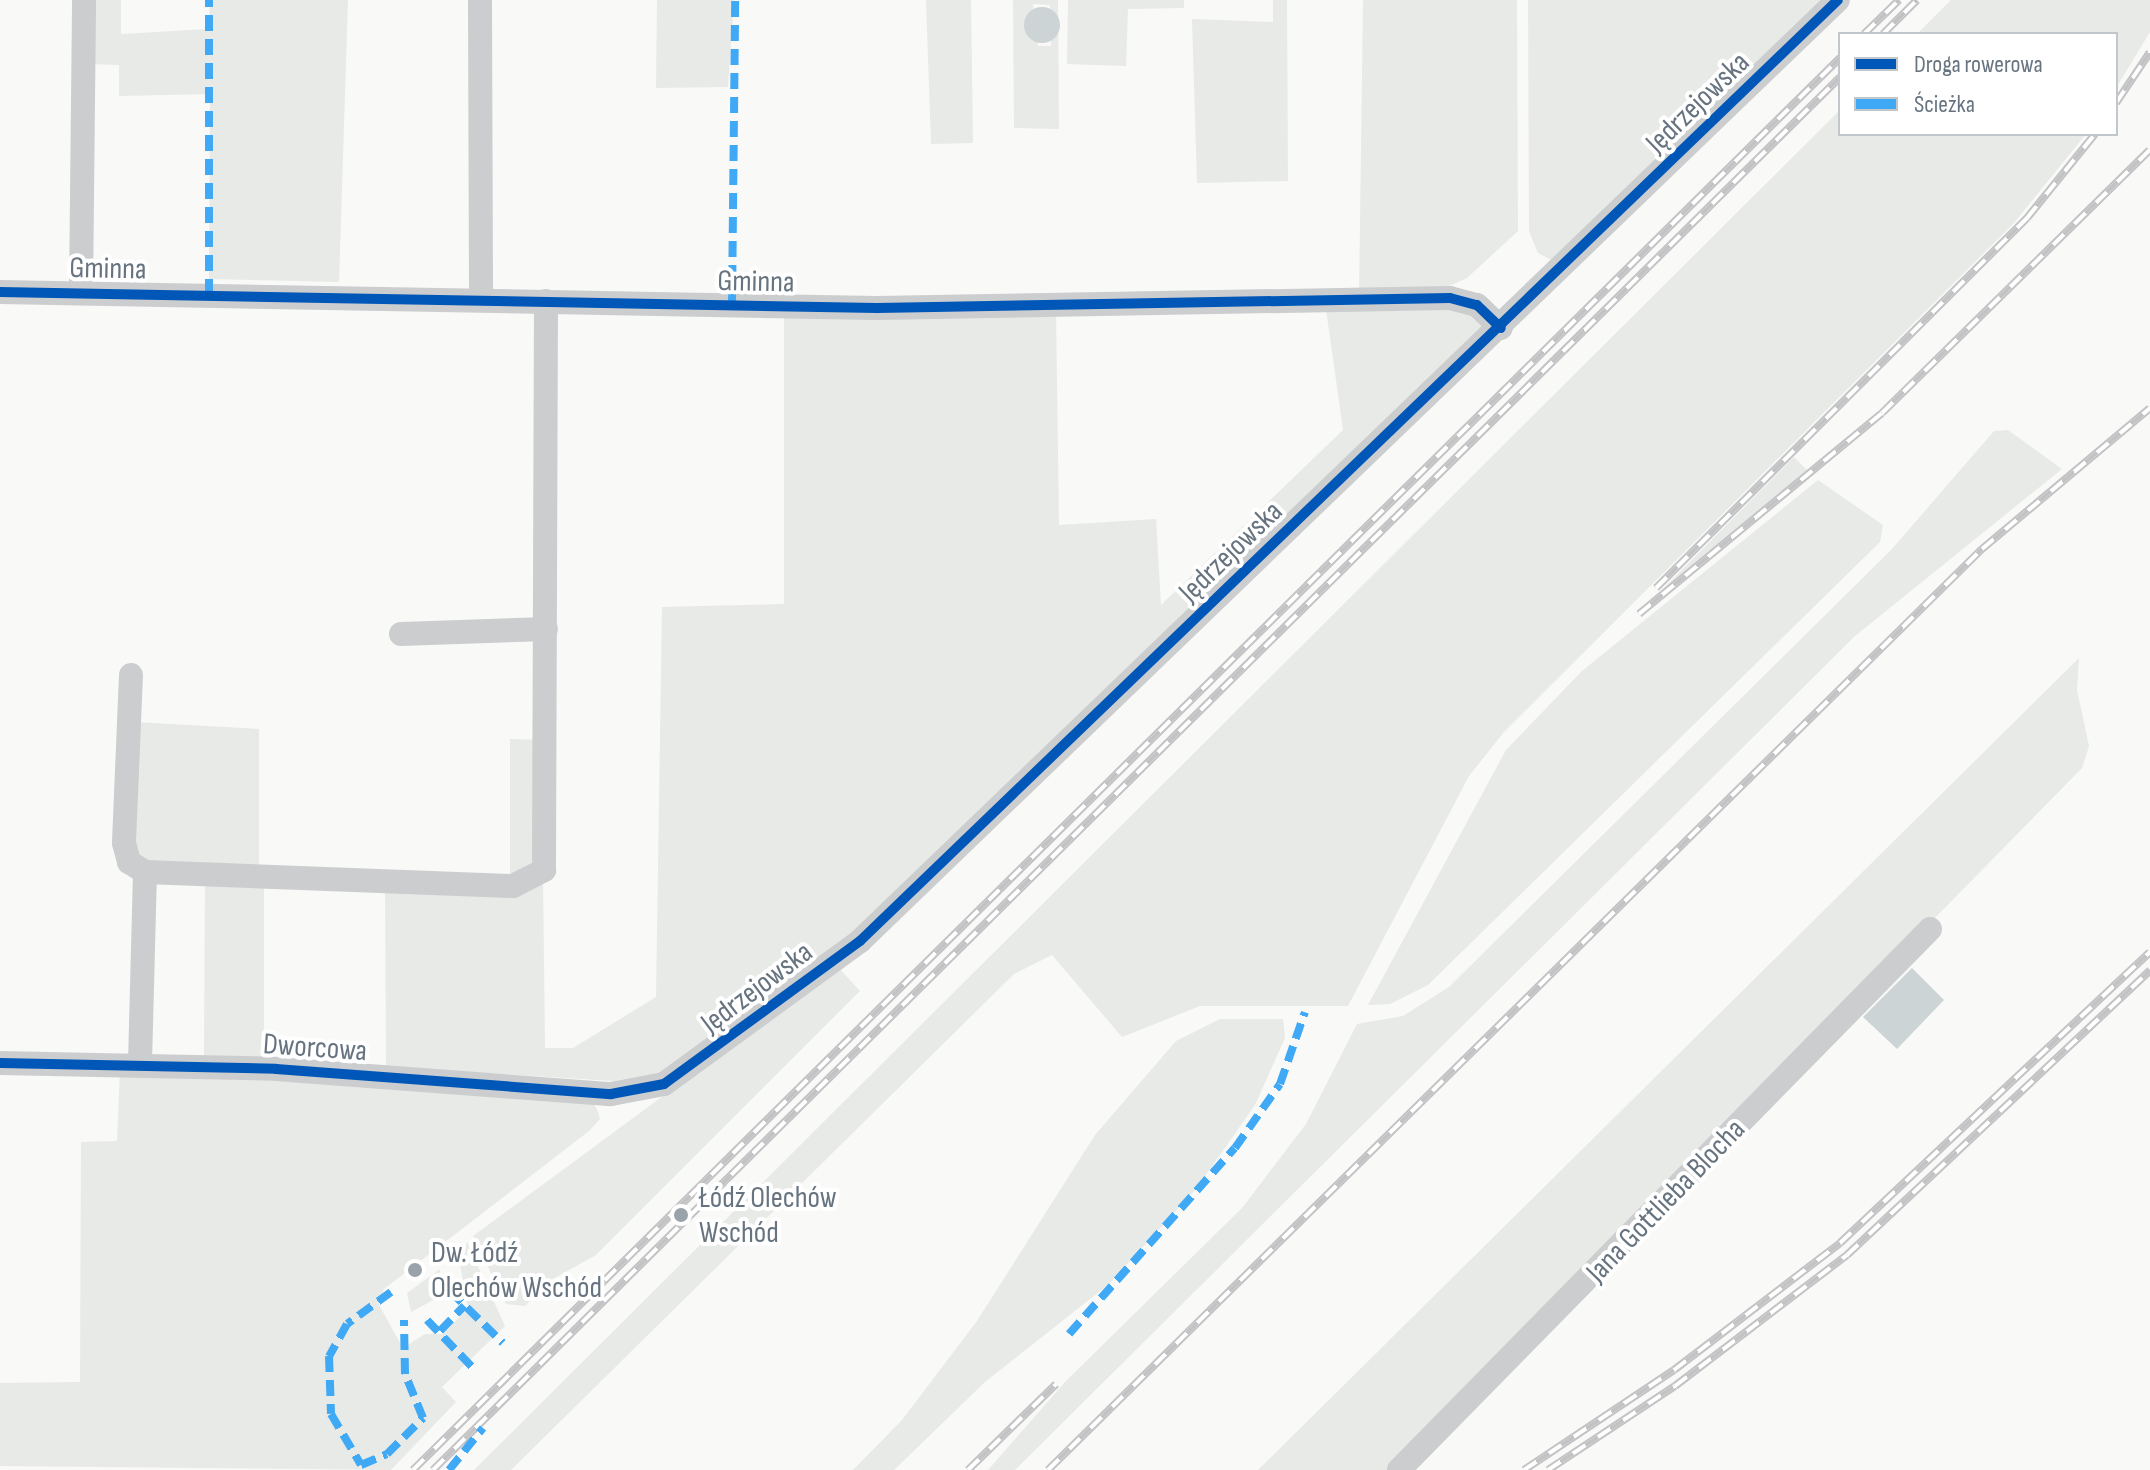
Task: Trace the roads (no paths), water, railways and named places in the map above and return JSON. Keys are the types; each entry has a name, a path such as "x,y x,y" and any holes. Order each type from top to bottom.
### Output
{"street":[{"path":"81,293 84,0"},
{"path":"480,0 481,298"},
{"name":"Jędrzejowska","path":"625,1094 673,1078 860,941 1501,328 1838,0"},
{"name":"Gminna","path":"0,292 481,298 877,308 1450,298 1477,305 1501,328"},
{"path":"131,675 125,854 145,872 443,886 513,886 536,877 546,863 546,301"},
{"path":"401,634 546,629"},
{"path":"140,1063 145,872"},
{"name":"Jana Gottlieba Blocha","path":"1399,1470 1930,929"},
{"name":"Dworcowa","path":"0,1063 140,1063 625,1094"}],"railway":[{"path":"1866,32 1899,0"},
{"path":"1885,32 1917,0"},
{"path":"2118,100 2150,52"},
{"path":"413,1470 1838,60"},
{"path":"433,1470 1838,79"},
{"path":"1656,588 2027,218 2093,136"},
{"path":"1639,614 1882,413 2150,150"},
{"path":"1048,1470 1982,549 2150,408"},
{"path":"1524,1470 1674,1370 1840,1243 2150,952"},
{"path":"1548,1470 1675,1386 1847,1255 2150,970"},
{"path":"968,1470 1056,1384"}],"place":[{"name":"Łódź Olechów Wschód","path":"681,1215"},
{"name":"Dw. Łódź Olechów Wschód","path":"415,1270"}]}
